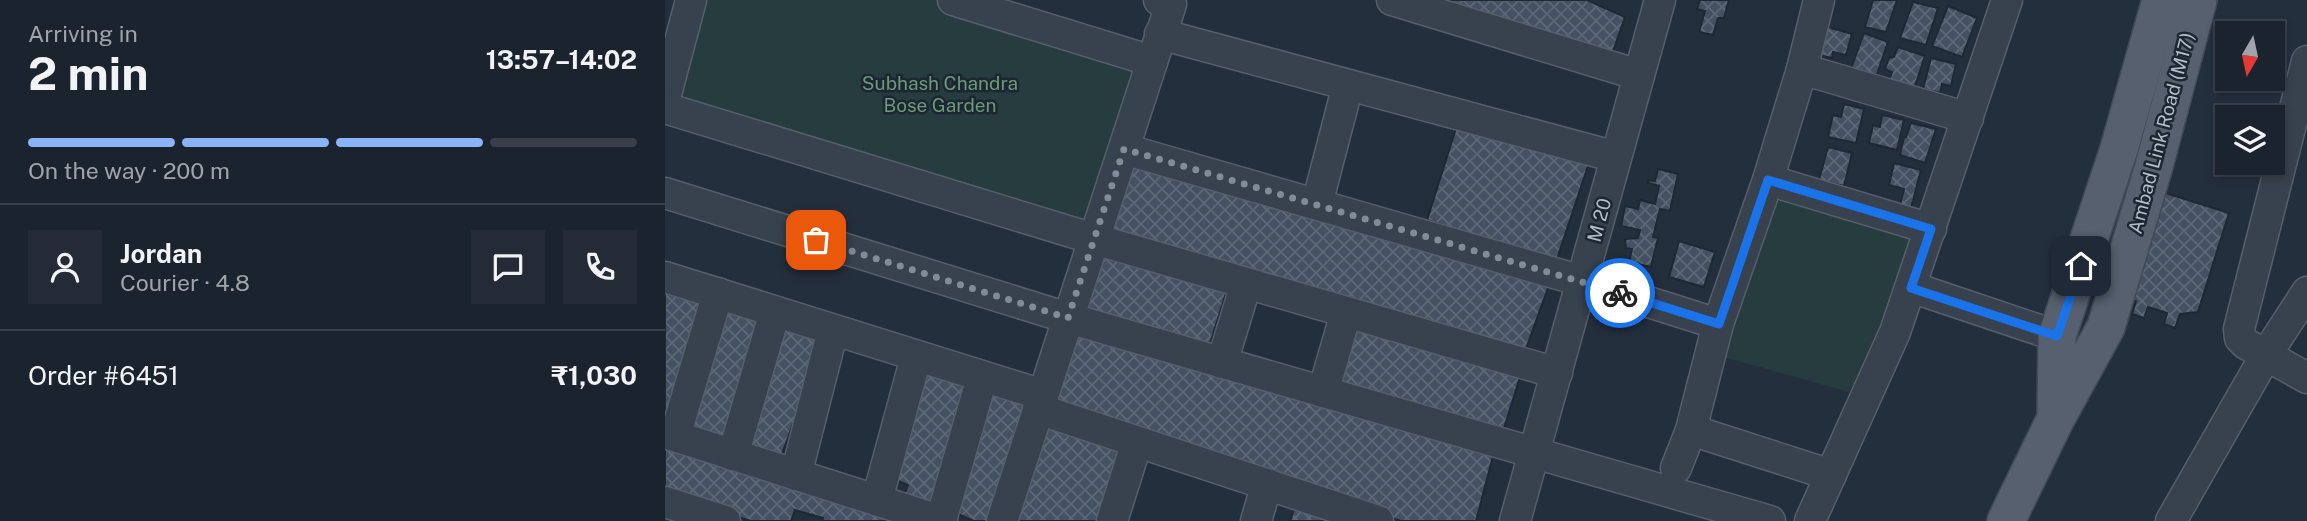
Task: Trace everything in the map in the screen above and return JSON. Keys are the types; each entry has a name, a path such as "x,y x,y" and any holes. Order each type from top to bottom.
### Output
{"main road":[{"name":"Ambad Link Road (M17)","path":"2056,418 2057,336 2119,149 2161,0"},
{"name":"Ambad Link Road (M17)","path":"2006,521 2056,418 2106,327 2154,166 2198,0"}],"street":[{"path":"665,98 691,0"},
{"path":"953,0 1156,48 1348,85 1616,157"},
{"path":"1002,521 1171,4 1159,0"},
{"path":"1392,0 1639,75"},
{"name":"M 20","path":"1515,521 1660,0"},
{"path":"1676,468 1691,430 1719,324 1803,69 1819,0"},
{"path":"1810,521 1895,332 1968,118 2003,1"},
{"path":"2307,61 2239,329 2240,338 2246,344 2307,378"},
{"path":"1803,69 1968,118"},
{"path":"1317,204 1348,85"},
{"path":"665,108 1094,239 1557,373"},
{"path":"1124,149 1582,281 1719,324"},
{"path":"1768,180 1931,229"},
{"path":"665,193 1068,318 1770,521"},
{"path":"665,276 982,378 1137,442 1378,521"},
{"path":"1222,363 1246,284"},
{"path":"1911,288 2057,336"},
{"path":"2171,521 2266,355 2307,292"},
{"path":"718,293 670,435 941,521 982,378"},
{"path":"733,454 775,312"},
{"path":"1323,393 1346,313"},
{"path":"796,475 833,330"},
{"path":"877,500 916,356"},
{"path":"1691,430 1831,475"},
{"path":"1112,521 1137,442"},
{"path":"1256,521 1267,484"},
{"path":"665,502 725,521"}],"green space":[{"name":"Subhash Chandra Bose Garden","path":"697,0 953,0 1152,61 1094,239 665,99"},
{"path":"1770,188 1920,234 1897,308 1849,392 1720,356"}],"building":[{"path":"1400,0 1587,0 1625,17 1611,57"},
{"path":"1700,0 1729,0 1724,18 1718,18 1713,35 1699,32 1705,11 1697,9"},
{"path":"1873,0 1897,0 1886,32 1865,27"},
{"path":"1913,2 1938,8 1926,45 1900,38"},
{"path":"1948,6 1977,18 1962,57 1932,46"},
{"path":"1825,26 1852,34 1846,55 1833,52 1832,58 1814,54"},
{"path":"1864,33 1888,42 1874,83 1849,74"},
{"path":"1898,47 1925,56 1913,92 1888,84 1892,72 1885,69 1889,58 1894,57"},
{"path":"1931,58 1956,64 1951,86 1942,84 1940,93 1923,89"},
{"path":"1844,104 1864,109 1856,143 1828,137 1833,115 1841,117"},
{"path":"1882,115 1904,120 1897,150 1869,143 1873,125 1880,127"},
{"path":"1911,123 1936,129 1925,163 1900,155"},
{"path":"1457,125 1591,157 1556,262 1427,220"},
{"path":"1828,147 1852,153 1844,186 1819,180"},
{"path":"1133,161 1549,285 1523,357 1108,234"},
{"path":"1894,163 1921,170 1911,208 1900,205 1904,189 1889,185"},
{"path":"1658,169 1678,174 1670,211 1660,209 1653,237 1658,238 1651,267 1629,262 1632,249 1626,248 1625,239 1638,238 1640,230 1621,226 1625,206 1638,209 1640,200 1655,204 1659,186 1648,183 1649,180 1655,181"},
{"path":"2156,190 2229,213 2198,312 2180,314 2175,328 2164,324 2167,313 2148,307 2144,318 2132,314 2136,301 2123,296"},
{"path":"1679,241 1715,252 1704,287 1669,277"},
{"path":"1105,249 1227,290 1207,353 1084,318"},
{"path":"665,283 707,305 665,426"},
{"path":"721,303 767,317 728,447 686,433"},
{"path":"782,322 826,335 779,462 740,451"},
{"path":"1347,324 1520,377 1501,438 1330,388"},
{"path":"1075,331 1493,456 1476,521 1401,521 1052,409"},
{"path":"923,365 969,383 932,508 902,499 908,485 893,479"},
{"path":"989,386 1032,398 992,521 974,521 951,511"},
{"path":"1046,420 1128,445 1106,521 1016,521"},
{"path":"665,445 917,521 822,521 823,518 795,510 791,521 751,521 665,494"},
{"path":"1297,501 1361,521 1290,521"}],"way so far":[{"path":"816,240 1068,318 1124,149 1620,293"}],"route":[{"path":"1620,293 1719,324 1768,180 1931,229 1911,288 2057,336 2081,266"}]}
